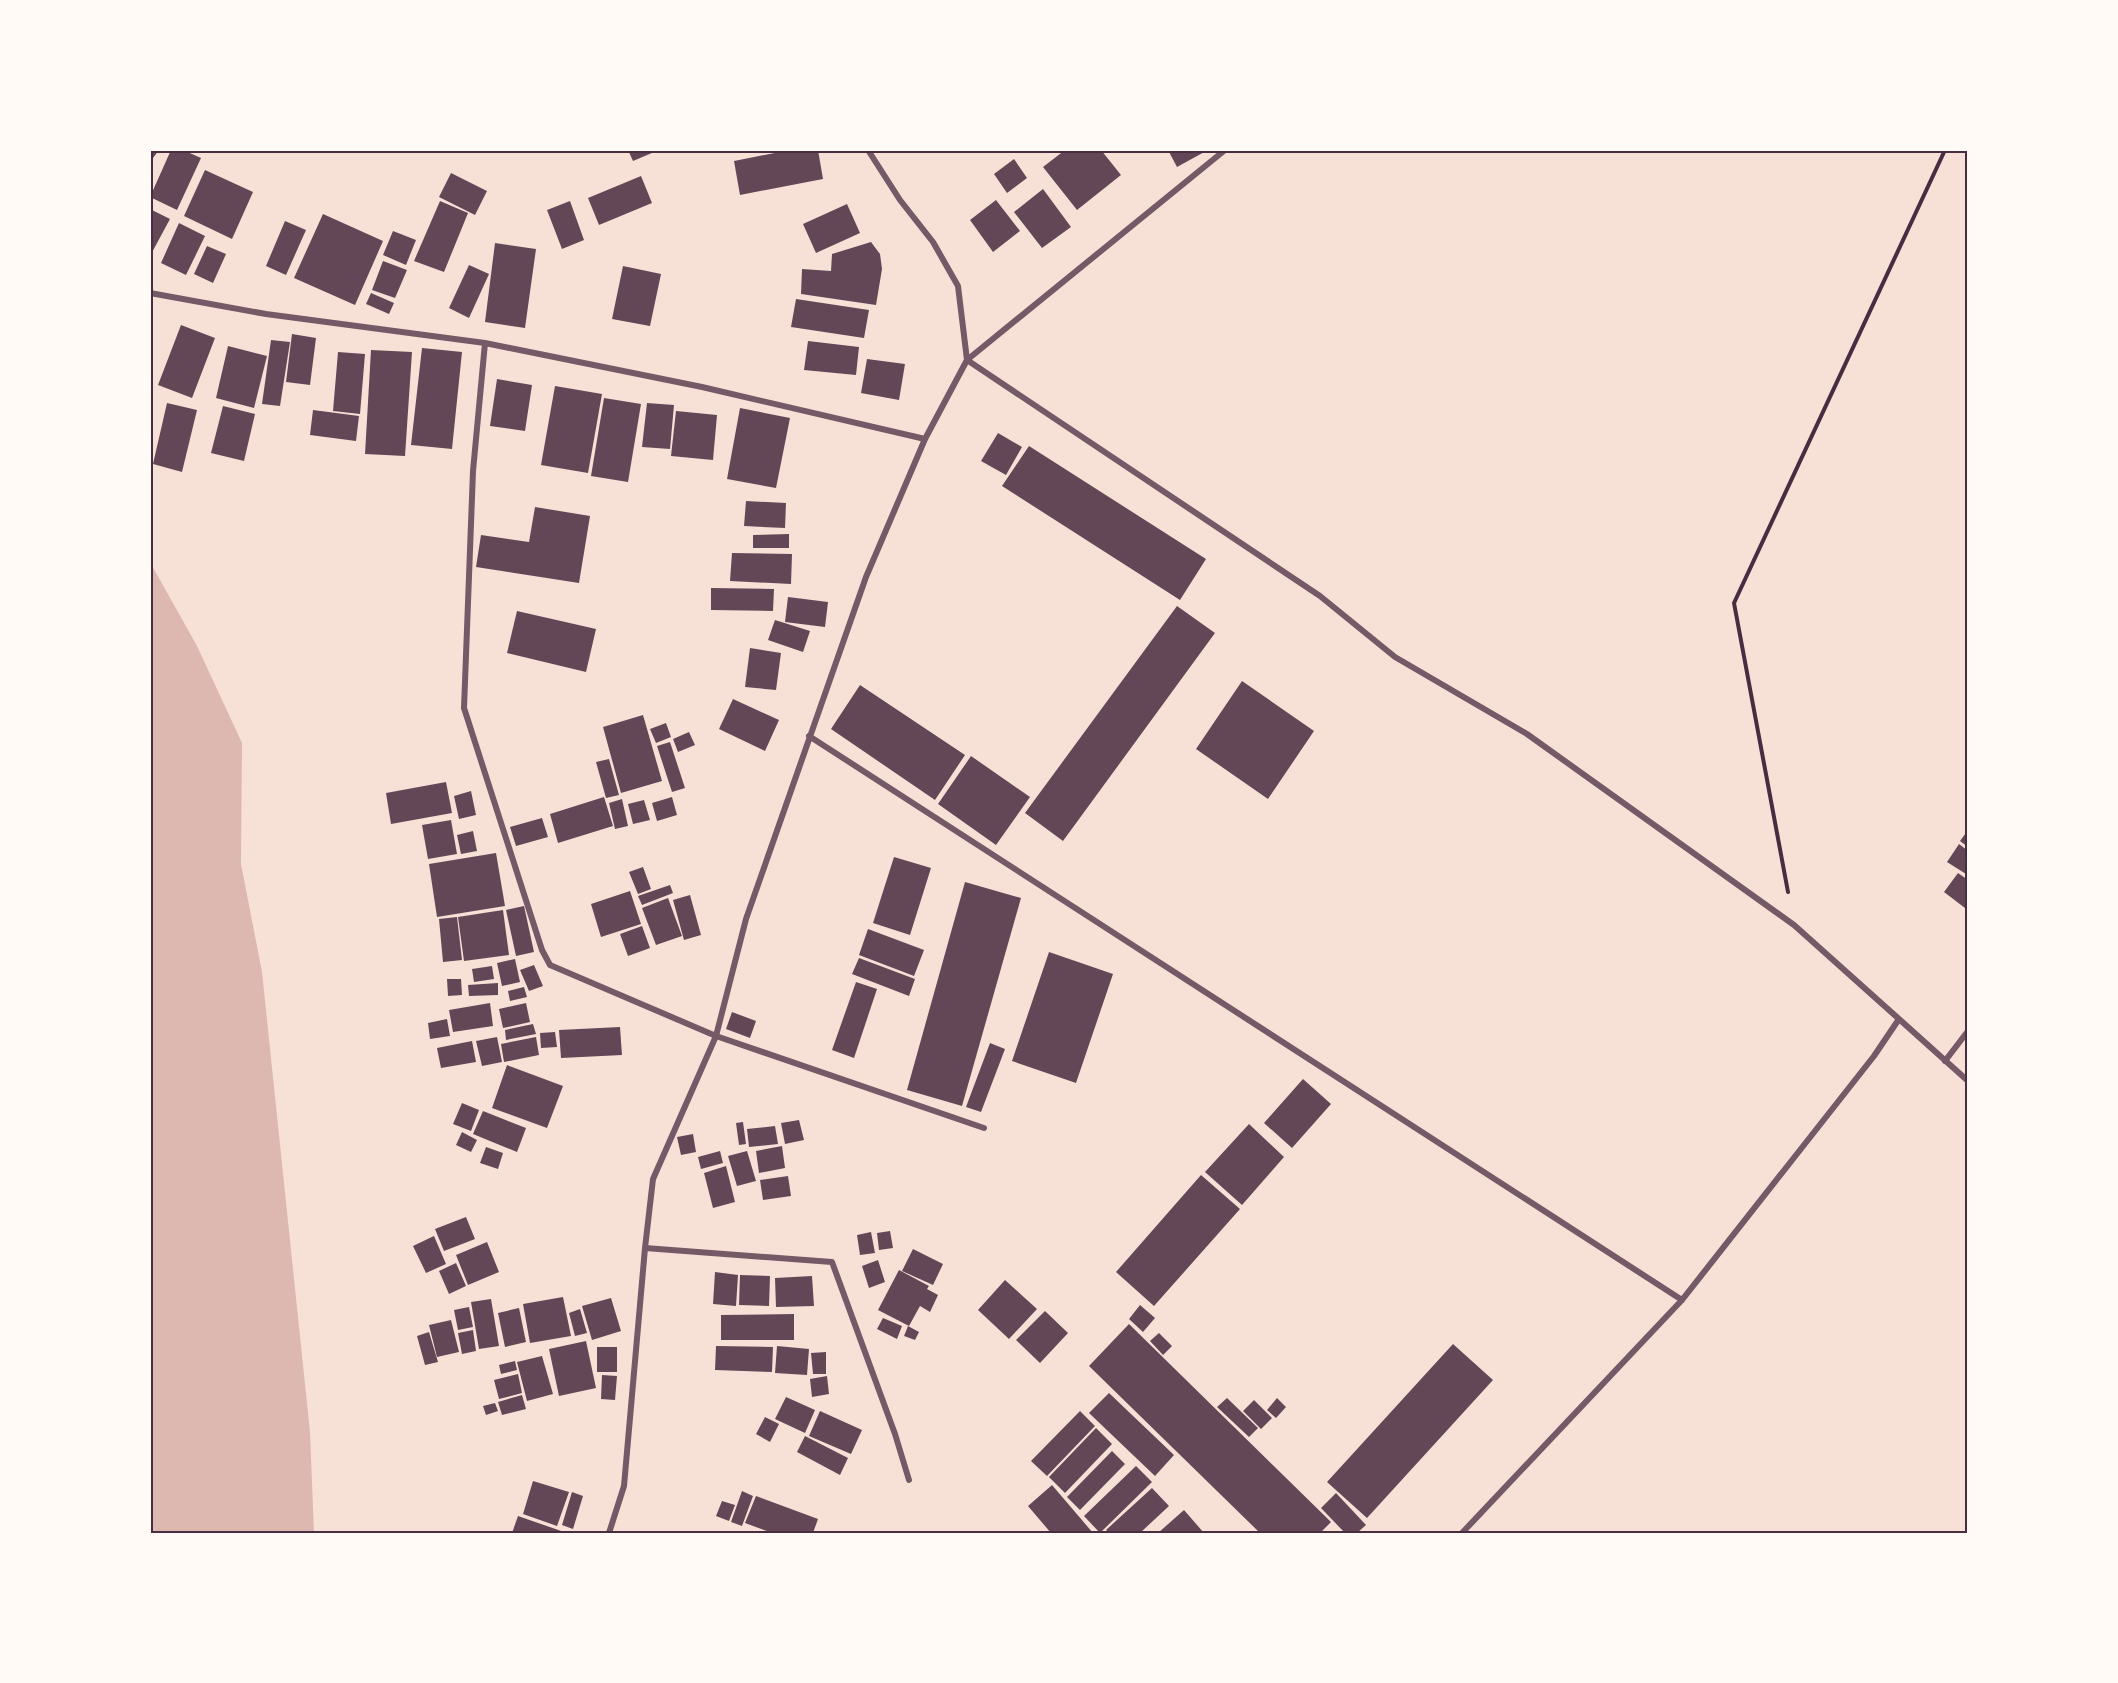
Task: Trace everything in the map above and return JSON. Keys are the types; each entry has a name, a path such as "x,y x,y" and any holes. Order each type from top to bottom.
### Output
{"street":[{"path":"868,150 900,200 933,242 958,286 967,360 1320,596 1395,657 1527,734 1794,925 1968,1081"},
{"path":"609,1533 624,1486 653,1179 716,1036 746,919 809,736 866,577 925,439 967,360 1225,150"},
{"path":"150,293 266,314 485,343 702,387 925,439"},
{"path":"485,343 473,471 464,708 542,951 550,965 716,1036 984,1128"},
{"path":"809,736 1682,1300"},
{"path":"1462,1533 1682,1300 1874,1056 1899,1019"},
{"path":"1945,1061 1968,1031"},
{"path":"645,1248 832,1262 895,1434 909,1480"}],"path":[{"path":"1794,925 1734,603 1945,150"}],"shaded area":[{"path":"150,562 197,646 242,743 241,864 262,972 310,1432 314,1533 150,1533"}],"building":[{"path":"150,150 159,150 150,162"},
{"path":"171,150 183,150 201,158 177,210 150,197"},
{"path":"628,150 659,150 633,161"},
{"path":"790,150 818,150 823,179 740,195 734,161"},
{"path":"1065,150 1101,150 1121,175 1077,210 1043,167"},
{"path":"1168,150 1208,150 1177,167"},
{"path":"1014,159 1027,178 1007,193 994,174"},
{"path":"205,170 253,192 232,239 184,216"},
{"path":"451,173 487,191 475,215 439,197"},
{"path":"641,176 652,203 599,225 588,198"},
{"path":"1043,189 1071,227 1042,248 1014,212"},
{"path":"996,200 1020,231 993,252 970,220"},
{"path":"440,201 468,213 444,272 414,261"},
{"path":"570,201 584,240 562,249 547,210"},
{"path":"847,204 860,233 816,253 803,224"},
{"path":"150,209 170,219 150,256"},
{"path":"323,214 383,241 355,305 294,278"},
{"path":"285,221 306,230 286,275 266,266"},
{"path":"179,223 205,236 186,275 161,263"},
{"path":"393,231 416,240 406,265 383,255"},
{"path":"871,242 880,254 882,269 876,305 801,294 802,269 831,271 832,254"},
{"path":"495,243 536,249 525,328 485,322"},
{"path":"207,246 226,254 213,283 194,274"},
{"path":"383,261 407,270 395,298 372,290"},
{"path":"469,265 489,274 469,318 449,308"},
{"path":"623,266 661,274 650,326 612,319"},
{"path":"371,293 394,303 389,314 366,304"},
{"path":"796,299 869,310 864,338 791,327"},
{"path":"181,325 215,338 192,398 158,385"},
{"path":"292,334 316,338 310,385 286,382"},
{"path":"271,340 290,342 280,406 262,404"},
{"path":"808,341 859,347 856,375 804,370"},
{"path":"228,346 267,356 254,408 216,398"},
{"path":"422,348 462,352 452,449 411,445"},
{"path":"371,350 412,352 405,456 365,454"},
{"path":"338,352 365,354 360,414 333,411"},
{"path":"867,359 905,364 899,400 861,393"},
{"path":"497,379 532,385 525,431 490,426"},
{"path":"555,386 602,394 588,473 541,465"},
{"path":"604,398 641,404 628,482 591,476"},
{"path":"167,403 197,410 182,472 153,464"},
{"path":"647,403 674,405 670,449 642,447"},
{"path":"223,406 255,414 244,461 211,453"},
{"path":"740,408 790,418 776,488 727,479"},
{"path":"313,410 359,416 356,441 310,435"},
{"path":"676,411 717,415 713,460 671,456"},
{"path":"998,433 1022,447 1006,475 981,461"},
{"path":"1029,446 1206,559 1180,600 1002,486"},
{"path":"746,501 786,503 785,528 744,526"},
{"path":"535,507 590,516 579,583 476,567 481,535 529,542"},
{"path":"789,534 789,548 753,548 753,535"},
{"path":"732,553 792,554 791,584 730,581"},
{"path":"711,588 774,589 773,611 711,610"},
{"path":"788,597 828,602 825,627 785,622"},
{"path":"1177,606 1215,633 1063,841 1025,813"},
{"path":"517,611 596,629 586,672 507,653"},
{"path":"775,620 810,631 803,652 768,640"},
{"path":"750,648 781,653 776,690 745,687"},
{"path":"1242,681 1314,731 1268,799 1196,749"},
{"path":"860,685 965,755 935,800 831,729"},
{"path":"733,699 779,720 765,751 719,729"},
{"path":"643,715 662,781 621,793 603,727"},
{"path":"666,723 671,737 656,743 650,729"},
{"path":"689,732 695,745 678,752 673,739"},
{"path":"670,742 685,788 672,792 657,746"},
{"path":"971,756 1030,797 996,845 938,804"},
{"path":"609,759 619,795 606,798 596,762"},
{"path":"446,782 452,813 391,824 386,793"},
{"path":"471,791 476,815 459,819 454,796"},
{"path":"604,797 613,826 558,843 550,814"},
{"path":"672,797 677,815 657,821 652,803"},
{"path":"622,799 628,826 615,829 609,803"},
{"path":"644,800 650,820 633,824 628,804"},
{"path":"542,818 548,837 516,846 510,827"},
{"path":"451,820 457,854 428,859 422,825"},
{"path":"1968,830 1968,847 1960,841"},
{"path":"473,831 477,851 461,854 457,835"},
{"path":"1959,844 1968,851 1966,874 1947,862"},
{"path":"496,853 505,906 437,917 429,864"},
{"path":"894,857 931,868 910,935 873,923"},
{"path":"643,867 651,889 638,894 629,872"},
{"path":"1958,873 1968,880 1968,903 1965,908 1944,892"},
{"path":"965,882 1021,898 962,1106 907,1090"},
{"path":"670,885 673,893 642,905 638,896"},
{"path":"630,891 641,924 601,937 591,904"},
{"path":"690,895 701,935 684,940 673,900"},
{"path":"668,898 682,936 656,945 642,908"},
{"path":"524,906 534,952 516,956 506,910"},
{"path":"503,910 509,955 464,961 458,917"},
{"path":"457,917 462,960 443,962 439,919"},
{"path":"642,926 650,948 628,956 620,934"},
{"path":"868,929 924,950 914,976 859,955"},
{"path":"1049,952 1113,974 1076,1083 1012,1061"},
{"path":"859,958 915,979 909,996 852,974"},
{"path":"515,959 520,982 502,986 497,963"},
{"path":"534,965 543,986 529,991 520,970"},
{"path":"492,966 494,979 474,982 472,969"},
{"path":"447,979 461,979 462,995 448,996"},
{"path":"856,982 877,989 854,1058 832,1050"},
{"path":"498,983 498,995 469,996 468,985"},
{"path":"524,987 527,997 510,1001 508,991"},
{"path":"490,1003 493,1026 453,1032 449,1010"},
{"path":"526,1003 530,1022 503,1028 499,1009"},
{"path":"732,1012 756,1021 750,1038 726,1029"},
{"path":"447,1019 450,1036 430,1039 428,1023"},
{"path":"533,1024 536,1034 506,1040 505,1030"},
{"path":"620,1027 622,1055 561,1058 559,1030"},
{"path":"555,1032 557,1047 541,1048 540,1033"},
{"path":"497,1037 502,1062 482,1066 476,1041"},
{"path":"536,1037 539,1055 504,1062 501,1044"},
{"path":"472,1041 476,1062 441,1068 437,1048"},
{"path":"990,1043 1005,1049 981,1112 966,1107"},
{"path":"507,1065 563,1086 547,1128 492,1108"},
{"path":"1303,1079 1331,1104 1292,1148 1264,1123"},
{"path":"462,1103 479,1110 471,1131 453,1124"},
{"path":"483,1111 526,1128 517,1152 473,1134"},
{"path":"799,1120 804,1140 785,1144 781,1123"},
{"path":"743,1122 746,1144 739,1145 736,1123"},
{"path":"1249,1124 1284,1157 1242,1205 1205,1172"},
{"path":"775,1126 778,1144 749,1147 747,1129"},
{"path":"462,1132 477,1140 471,1152 456,1145"},
{"path":"693,1134 696,1152 681,1155 677,1137"},
{"path":"782,1146 785,1168 759,1173 756,1151"},
{"path":"486,1147 503,1153 498,1169 480,1163"},
{"path":"720,1151 723,1163 701,1169 698,1157"},
{"path":"747,1151 756,1181 737,1186 728,1156"},
{"path":"726,1166 735,1202 713,1208 704,1173"},
{"path":"1201,1175 1240,1209 1154,1306 1116,1272"},
{"path":"788,1176 791,1196 763,1200 760,1180"},
{"path":"466,1217 475,1239 444,1251 435,1229"},
{"path":"890,1231 893,1248 879,1250 877,1233"},
{"path":"871,1232 875,1253 860,1255 857,1235"},
{"path":"434,1236 446,1264 426,1273 413,1246"},
{"path":"487,1242 499,1272 468,1285 456,1255"},
{"path":"913,1249 943,1264 933,1285 902,1271"},
{"path":"878,1260 885,1282 869,1288 862,1266"},
{"path":"456,1263 466,1286 449,1294 439,1271"},
{"path":"899,1270 929,1286 927,1289 938,1295 930,1312 920,1306 909,1326 878,1310"},
{"path":"715,1272 738,1275 736,1306 713,1304"},
{"path":"740,1275 770,1276 769,1306 739,1305"},
{"path":"812,1276 814,1306 776,1307 775,1278"},
{"path":"1005,1280 1037,1309 1009,1339 978,1310"},
{"path":"563,1297 571,1336 530,1343 523,1304"},
{"path":"611,1298 621,1331 592,1340 582,1306"},
{"path":"491,1299 499,1346 479,1349 471,1302"},
{"path":"1140,1305 1155,1318 1143,1332 1129,1319"},
{"path":"469,1307 473,1327 458,1330 454,1310"},
{"path":"519,1308 526,1342 505,1347 498,1313"},
{"path":"580,1309 587,1333 575,1336 569,1313"},
{"path":"1045,1311 1068,1333 1040,1363 1016,1340"},
{"path":"794,1314 794,1340 721,1340 721,1315"},
{"path":"883,1318 902,1326 897,1339 877,1329"},
{"path":"451,1320 459,1352 437,1357 429,1325"},
{"path":"1129,1324 1331,1522 1320,1533 1260,1533 1089,1366"},
{"path":"908,1326 919,1332 915,1340 904,1336"},
{"path":"473,1330 476,1351 462,1354 458,1333"},
{"path":"429,1332 438,1362 425,1365 417,1336"},
{"path":"1159,1333 1172,1346 1163,1355 1150,1341"},
{"path":"586,1341 596,1388 559,1396 549,1349"},
{"path":"1453,1344 1493,1380 1367,1518 1327,1482"},
{"path":"716,1346 773,1347 772,1372 715,1370"},
{"path":"777,1346 809,1349 807,1375 775,1373"},
{"path":"597,1347 617,1347 617,1372 597,1372"},
{"path":"826,1352 826,1374 813,1374 811,1353"},
{"path":"542,1356 553,1394 527,1401 517,1362"},
{"path":"515,1361 517,1370 501,1374 499,1365"},
{"path":"518,1374 522,1393 499,1399 494,1380"},
{"path":"602,1375 617,1376 615,1400 601,1399"},
{"path":"827,1376 829,1394 812,1397 810,1379"},
{"path":"1109,1393 1174,1455 1155,1476 1089,1413"},
{"path":"522,1395 526,1409 502,1415 498,1402"},
{"path":"786,1397 815,1410 805,1433 775,1419"},
{"path":"1227,1398 1258,1428 1249,1437 1217,1407"},
{"path":"1277,1398 1286,1407 1276,1418 1267,1410"},
{"path":"1254,1400 1272,1418 1261,1429 1243,1411"},
{"path":"495,1403 498,1411 486,1415 483,1406"},
{"path":"820,1411 862,1430 851,1454 809,1436"},
{"path":"1080,1411 1095,1426 1047,1476 1031,1461"},
{"path":"765,1417 779,1424 770,1442 756,1434"},
{"path":"1096,1428 1112,1444 1065,1493 1049,1477"},
{"path":"805,1436 848,1458 840,1475 797,1452"},
{"path":"1112,1451 1125,1464 1080,1510 1067,1497"},
{"path":"1136,1466 1152,1482 1100,1533 1084,1516"},
{"path":"533,1481 569,1492 557,1526 523,1514"},
{"path":"1052,1485 1093,1533 1051,1533 1028,1506"},
{"path":"1152,1488 1169,1506 1140,1533 1109,1533 1106,1530"},
{"path":"742,1491 753,1496 742,1526 731,1522"},
{"path":"572,1492 583,1496 573,1529 562,1525"},
{"path":"1336,1493 1366,1525 1357,1533 1345,1533 1321,1508"},
{"path":"756,1496 818,1519 813,1533 772,1533 745,1523"},
{"path":"722,1501 735,1505 729,1521 716,1516"},
{"path":"1184,1510 1204,1533 1158,1533"},
{"path":"518,1516 567,1533 512,1533"}]}
